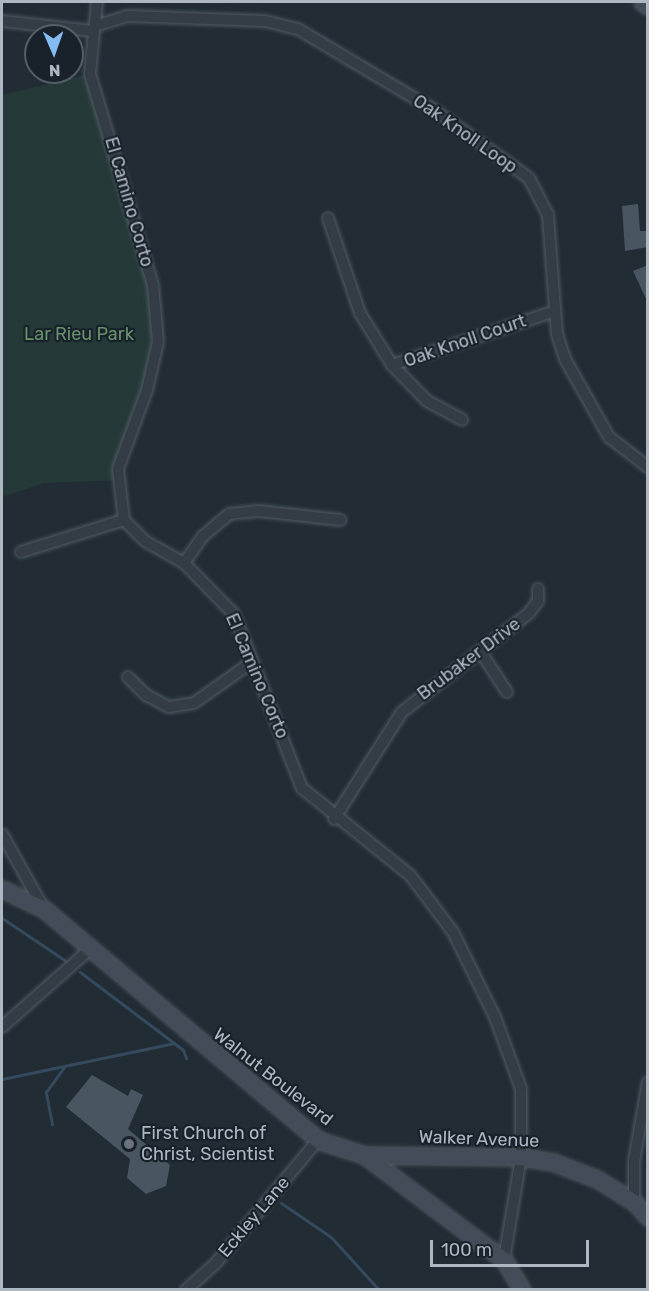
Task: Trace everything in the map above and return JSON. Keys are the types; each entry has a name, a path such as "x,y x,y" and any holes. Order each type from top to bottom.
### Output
{"street":[{"name":"El Camino Corto","path":"97,2 90,74 153,285 158,342 147,390 118,469 124,520 145,541 184,563 234,614 302,788 334,819 410,875 453,932 495,1017 521,1089 521,1156 504,1260"},
{"path":"642,2 648,6"},
{"name":"Oak Knoll Loop","path":"93,28 128,16 283,24 433,109 537,188 551,231 555,311 565,358 591,411 609,437 646,462"},
{"path":"2,21 93,28"},
{"name":"Oak Knoll Court","path":"328,218 360,313 392,365 555,311"},
{"path":"392,365 427,401 462,420"},
{"path":"184,563 203,536 229,514 259,511 341,520"},
{"path":"21,552 124,520"},
{"name":"Brubaker Drive","path":"334,819 402,712 529,613 538,601 538,589"},
{"path":"480,651 507,692"},
{"path":"128,677 146,695 169,707 194,703 252,662"},
{"path":"2,834 44,909"},
{"name":"Walnut Boulevard","path":"2,889 44,909 88,951 318,1140 364,1155 504,1260 522,1290"},
{"path":"2,1027 88,951"},
{"path":"634,1202 634,1161 648,1082"},
{"name":"Eckley Lane","path":"186,1290 214,1264 318,1140"},
{"name":"Walker Avenue","path":"364,1155 521,1156 576,1170 634,1202 648,1217"}],"green space":[{"name":"Lar Rieu Park","path":"90,74 153,285 158,342 119,480 44,483 2,497 2,95 48,84 84,84 84,75"}],"building":[{"path":"638,204 640,231 646,231 648,247 625,251 622,206"},
{"path":"648,265 648,303 633,271"},
{"name":"First Church of Christ, Scientist","path":"92,1075 128,1096 131,1089 143,1095 128,1129 170,1165 166,1186 146,1194 127,1178 130,1159 66,1107"}],"waterway":[{"path":"2,918 69,963"},
{"path":"80,972 183,1050 186,1058"},
{"path":"2,1079 174,1043"},
{"path":"52,1124 46,1092 64,1067"},
{"path":"281,1203 331,1237 379,1290"}],"place":[{"name":"First Church of Christ, Scientist","path":"129,1144"}]}
